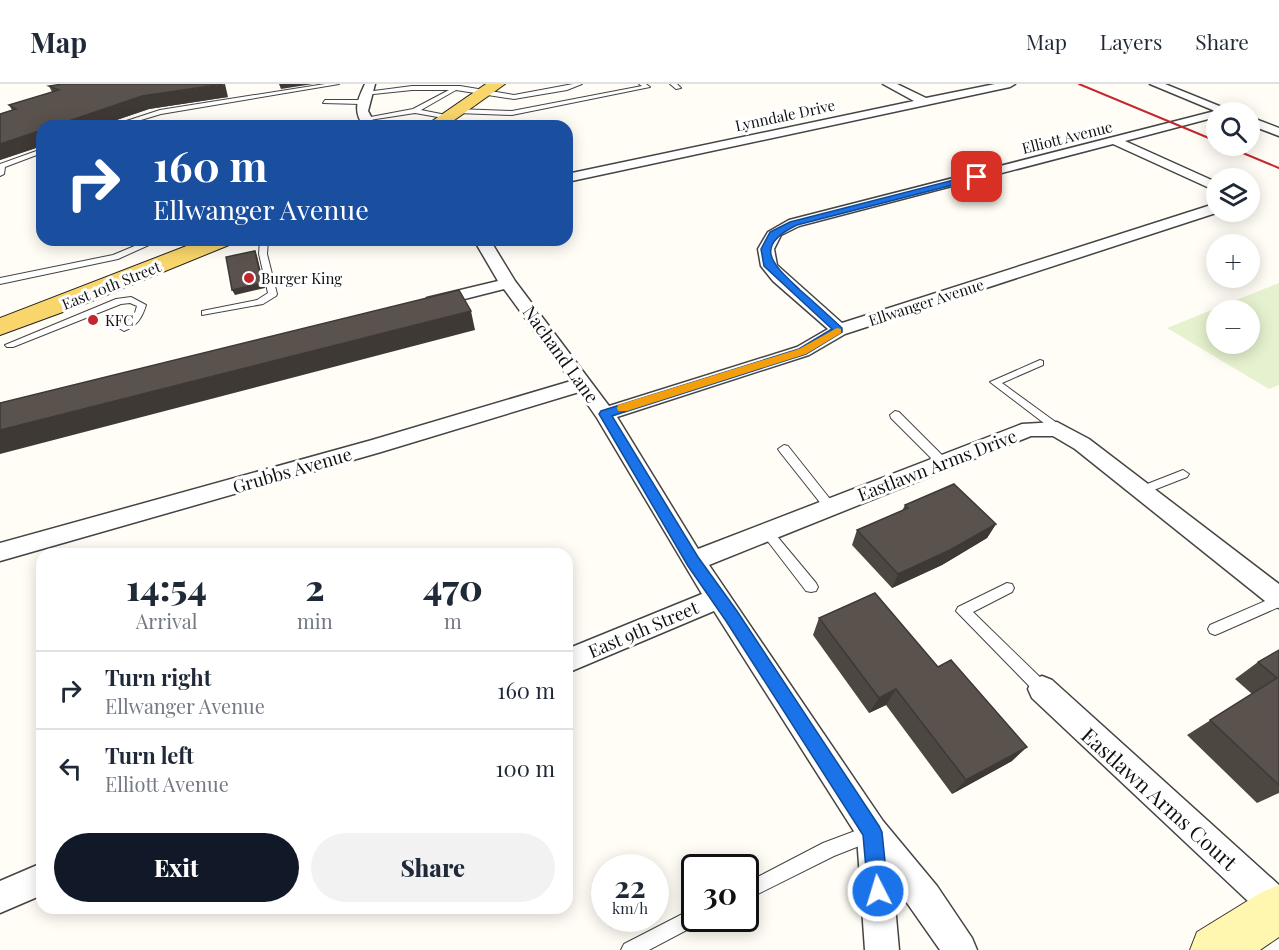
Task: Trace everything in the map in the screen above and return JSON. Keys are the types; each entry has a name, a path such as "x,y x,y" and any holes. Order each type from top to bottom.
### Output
{"main road":[{"path":"447,118 493,87"},
{"name":"East 10th Street","path":"5,336 73,300 205,246"},
{"path":"1215,950 1279,908"}],"street":[{"path":"888,84 925,102"},
{"name":"Lynndale Drive","path":"573,177 1010,84"},
{"path":"1155,84 1206,104"},
{"path":"366,93 367,120"},
{"name":"Elliott Avenue","path":"839,330 769,266 766,249 775,232 794,224 1206,117"},
{"path":"1260,125 1279,132"},
{"path":"1115,141 1206,182"},
{"name":"Ellwanger Avenue","path":"605,414 802,351 839,330 1206,211"},
{"name":"Nachand Lane","path":"486,246 508,283 605,414 693,561 873,832 925,898 960,950"},
{"path":"414,306 508,283"},
{"name":"Grubbs Avenue","path":"0,552 374,447 583,384"},
{"name":"Eastlawn Arms Drive","path":"693,561 1029,429 1057,429"},
{"path":"1057,429 1082,444 1279,599"},
{"name":"East 9th Street","path":"573,659 719,598"},
{"name":"Eastlawn Arms Court","path":"1042,689 1279,908"},
{"name":"Nachand Lane","path":"873,832 882,950"},
{"path":"0,897 36,882"}],"lane":[{"path":"134,120 160,112 336,84"},
{"path":"493,87 502,84"},
{"path":"325,102 366,93 412,88 493,87 525,96 579,84"},
{"path":"415,111 447,118 512,112 647,87 642,84"},
{"path":"376,120 415,111 460,87"},
{"path":"0,174 2,166 36,153"},
{"path":"0,281 115,257 135,246"},
{"path":"205,313 260,302 273,294 263,254 264,246"},
{"path":"5,336 119,302 131,300 142,305 138,316 123,328"},
{"path":"1040,363 995,382 1057,429"},
{"path":"895,415 943,463"},
{"path":"784,449 830,507"},
{"path":"1141,491 1183,474"},
{"path":"767,532 811,586"},
{"path":"1007,588 963,611 1042,689"},
{"path":"1215,629 1279,599"},
{"path":"759,885 829,849 873,832"},
{"path":"630,950 681,924"}],"green space":[{"path":"1279,283 1279,385 1269,389 1210,354 1260,354 1260,300 1237,300"},
{"path":"1206,312 1206,351 1167,328"}],"building":[{"path":"63,84 223,84 142,96 72,120 36,120 36,132 0,144 0,114 16,109 9,105 59,90 49,86"},
{"name":"Burger King","path":"255,251 262,283 232,290 226,257"},
{"path":"459,290 471,311 0,430 0,403"},
{"path":"954,484 996,524 950,550 898,574 857,530 908,508 905,505"},
{"path":"875,593 938,667 951,660 1027,747 966,780 896,689 879,698 819,618"},
{"path":"1279,650 1279,785 1210,720 1277,678 1258,662"}],"railway":[{"path":"1079,84 1206,137"},
{"path":"1250,156 1279,168"}],"slow traffic":[{"path":"622,408 802,351 837,331"}],"place":[{"name":"Burger King","path":"249,278"},
{"name":"KFC","path":"93,320"}],"route":[{"path":"878,891 873,832 693,561 605,414 802,351 839,330 779,278 769,266 766,249 775,232 794,224 977,177"}]}
